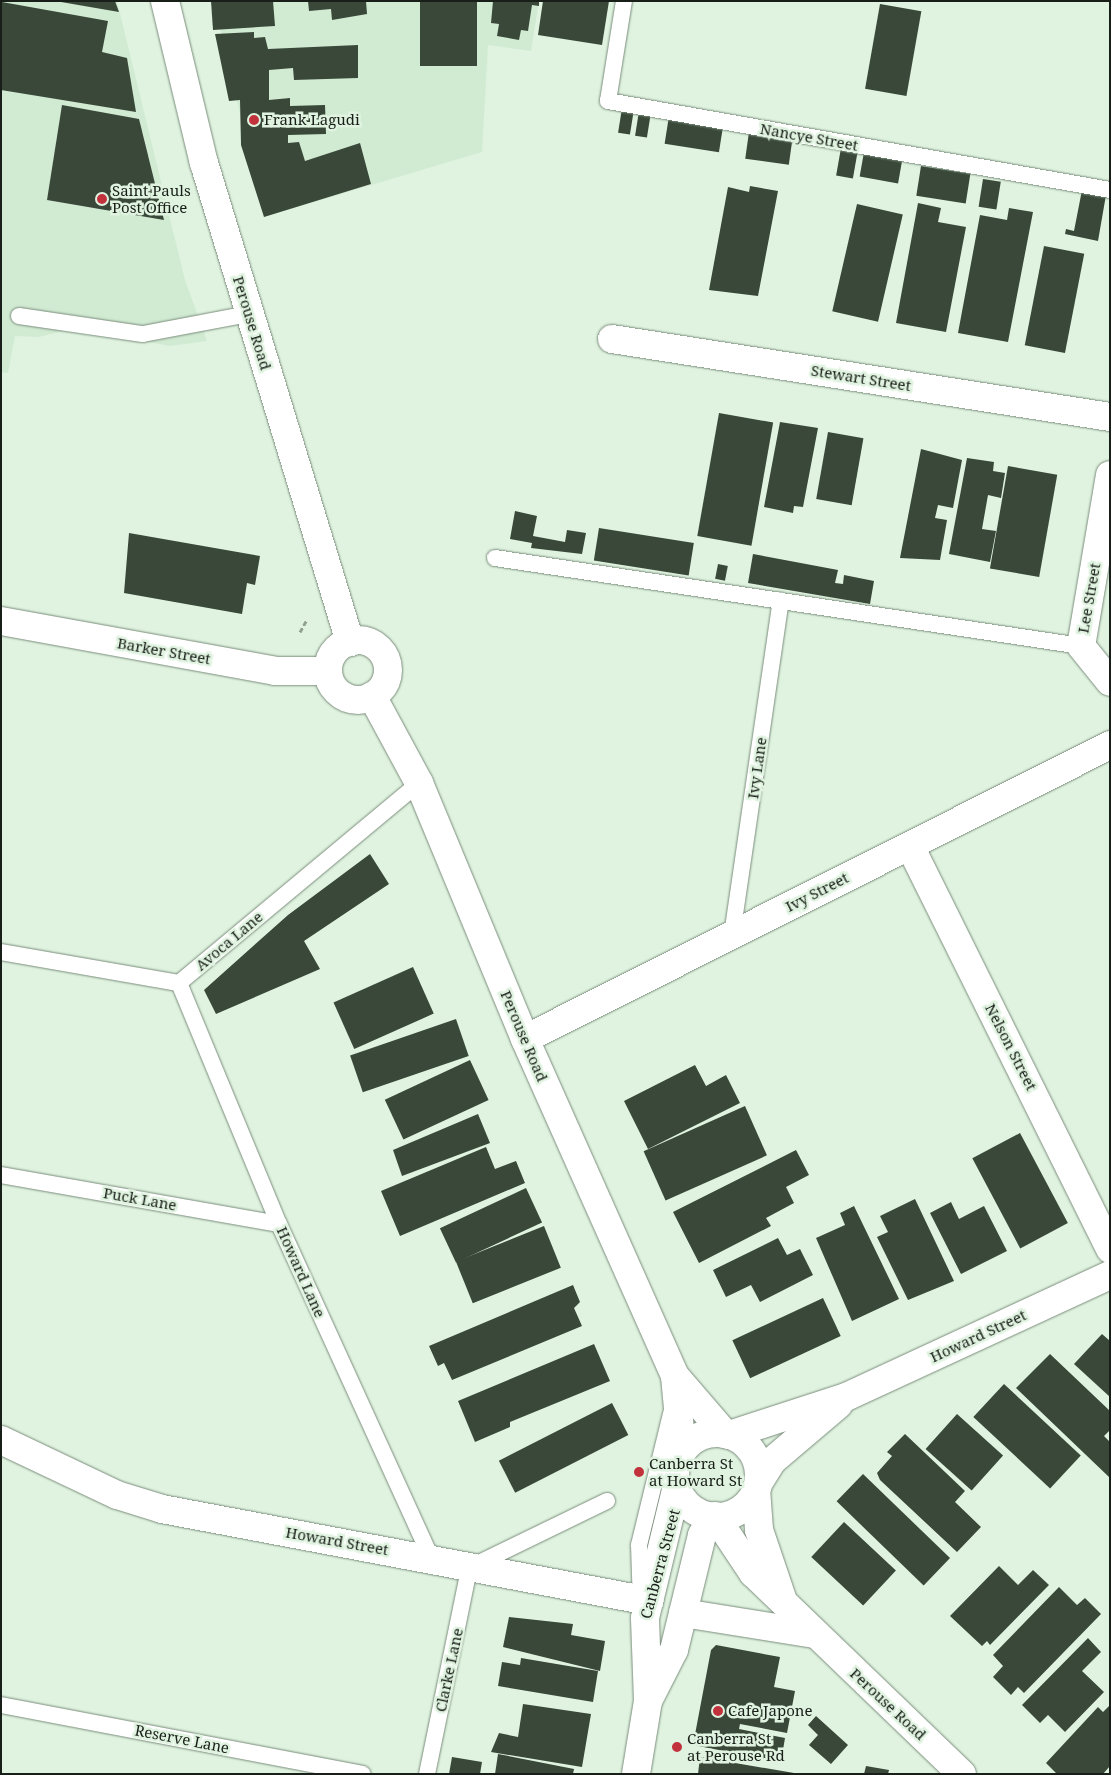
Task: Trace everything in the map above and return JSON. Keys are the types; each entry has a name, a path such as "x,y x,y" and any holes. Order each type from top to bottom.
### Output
{"street":[{"name":"Perouse Road","path":"165,1 204,163 350,642"},
{"name":"Stewart Street","path":"612,339 1110,417"},
{"name":"Lee Street","path":"1110,475 1081,646 1110,682"},
{"name":"Barker Street","path":"1,621 275,671 328,671"},
{"path":"350,642 369,642 383,654 385,682 372,696 347,698 334,687 328,671 334,653 350,642"},
{"name":"Perouse Road","path":"372,696 418,783 524,1039 675,1376 727,1434"},
{"name":"Ivy Street","path":"524,1039 1110,745"},
{"name":"Nelson Street","path":"910,846 1110,1249"},
{"name":"Howard Street","path":"727,1434 846,1398 1110,1275"},
{"name":"Perouse Road","path":"675,1376 682,1452"},
{"name":"Howard Street","path":"757,1485 779,1455 846,1398"},
{"path":"727,1434 752,1452 757,1485 737,1511 714,1516 694,1509 677,1486 676,1468 682,1452 701,1436 727,1434"},
{"name":"Howard Street","path":"1,1440 117,1495 162,1509 431,1557 645,1600 683,1613"},
{"name":"Perouse Road","path":"757,1485 759,1530 784,1604"},
{"name":"Canberra Street","path":"636,1774 648,1701 643,1635 645,1600 677,1486"},
{"name":"Perouse Road","path":"714,1516 745,1564 814,1634 962,1774"},
{"name":"Canberra Street","path":"648,1701 674,1650 702,1535 714,1516"},
{"path":"683,1613 814,1634"}],"lane":[{"name":"Nancye Street","path":"624,1 608,100 1110,190"},
{"path":"19,316 143,334 249,314"},
{"path":"495,558 1081,646"},
{"name":"Ivy Lane","path":"732,935 781,602"},
{"name":"Avoca Lane","path":"178,983 418,783"},
{"path":"1,952 178,983"},
{"name":"Howard Lane","path":"178,983 279,1224 431,1557"},
{"name":"Puck Lane","path":"1,1175 279,1224"},
{"path":"645,1600 639,1545 671,1421 675,1376"},
{"path":"471,1566 607,1501"},
{"name":"Clarke Lane","path":"427,1774 471,1566"},
{"name":"Reserve Lane","path":"1,1705 362,1774"}],"path":[{"path":"300,632 306,621"}],"shaded area":[{"path":"1,1 117,1 185,280 207,341 170,346 75,328 39,337 15,336 8,373 1,372"},
{"path":"214,1 539,1 531,51 488,45 482,152 264,217"}],"building":[{"path":"115,1 119,12 61,2"},
{"path":"211,1 273,1 275,26 213,30"},
{"path":"308,1 366,1 367,14 332,20 331,9 309,11"},
{"path":"420,1 477,1 477,66 420,66"},
{"path":"493,1 539,1 539,6 532,5 528,31 521,30 519,40 497,36 499,24 491,23"},
{"path":"543,1 609,1 602,45 538,35"},
{"path":"2,2 108,21 102,52 127,58 136,112 1,90"},
{"path":"880,4 921,11 906,96 865,89"},
{"path":"254,32 254,38 265,37 268,49 358,45 358,78 294,80 293,68 269,70 269,100 290,98 290,106 325,105 326,134 288,135 288,143 299,142 305,161 360,143 371,184 264,217 241,145 240,100 229,101 215,34"},
{"path":"62,105 139,119 164,220 47,200"},
{"path":"622,108 634,110 630,135 618,133"},
{"path":"639,111 651,113 647,138 635,136"},
{"path":"669,116 723,125 719,152 665,144"},
{"path":"749,132 793,138 789,165 745,159"},
{"path":"841,148 858,151 853,179 836,176"},
{"path":"864,152 902,159 898,183 860,177"},
{"path":"921,166 970,174 966,203 916,196"},
{"path":"983,179 1001,182 996,209 979,207"},
{"path":"750,186 778,191 758,296 709,290 728,187 749,192"},
{"path":"1082,190 1106,195 1098,241 1065,234 1066,229 1074,231"},
{"path":"918,203 941,208 938,222 966,227 946,332 896,323"},
{"path":"857,204 903,215 878,322 832,311"},
{"path":"1009,208 1033,212 1008,342 958,333 980,215 1007,220"},
{"path":"1044,246 1084,254 1065,353 1025,345"},
{"path":"719,413 773,423 751,546 697,536"},
{"path":"780,422 818,428 803,507 794,506 793,513 764,507"},
{"path":"828,432 863,438 852,505 816,499"},
{"path":"921,449 962,460 953,508 938,505 935,518 947,520 940,560 900,558"},
{"path":"967,458 994,462 993,471 1005,473 1001,498 988,495 982,529 996,531 990,562 949,554"},
{"path":"1008,466 1057,475 1039,577 990,568"},
{"path":"515,511 537,516 533,536 565,542 567,530 586,533 582,554 531,548 532,543 510,539"},
{"path":"599,528 694,543 689,576 594,561"},
{"path":"129,533 260,556 255,585 247,583 242,614 124,593"},
{"path":"753,554 838,570 835,583 843,584 844,575 874,581 870,604 748,583"},
{"path":"718,564 728,566 725,581 715,579"},
{"path":"370,854 389,884 304,941 320,969 216,1014 204,990 288,915"},
{"path":"413,967 434,1014 354,1049 334,1002"},
{"path":"456,1019 469,1056 363,1092 350,1055"},
{"path":"470,1060 489,1100 403,1140 385,1100"},
{"path":"695,1065 706,1086 726,1075 740,1103 648,1149 624,1101"},
{"path":"745,1106 767,1155 666,1200 644,1151"},
{"path":"478,1114 490,1143 402,1176 393,1150"},
{"path":"1020,1133 1068,1223 1020,1248 972,1158"},
{"path":"486,1147 495,1169 516,1161 525,1183 400,1236 381,1191"},
{"path":"796,1150 809,1175 786,1187 794,1203 766,1218 771,1226 699,1263 673,1212"},
{"path":"526,1188 542,1222 456,1263 440,1228"},
{"path":"915,1199 954,1281 908,1300 877,1237 888,1232 880,1216"},
{"path":"951,1202 959,1219 984,1206 1007,1251 961,1274 930,1213"},
{"path":"854,1206 899,1299 852,1321 816,1238 845,1225 840,1213"},
{"path":"544,1226 561,1268 473,1303 456,1262"},
{"path":"778,1238 787,1255 800,1249 813,1275 760,1302 751,1285 726,1297 713,1270"},
{"path":"573,1285 580,1302 574,1308 582,1326 452,1380 444,1363 438,1366 429,1346"},
{"path":"823,1298 841,1336 750,1378 732,1340"},
{"path":"1102,1334 1110,1341 1110,1397 1074,1364"},
{"path":"594,1344 610,1381 510,1422 510,1427 475,1442 458,1401"},
{"path":"1050,1354 1110,1411 1110,1430 1104,1436 1110,1442 1109,1477 1016,1388"},
{"path":"1004,1384 1081,1456 1050,1489 973,1417"},
{"path":"612,1403 628,1435 515,1493 499,1461"},
{"path":"957,1414 1003,1455 972,1490 926,1449"},
{"path":"905,1434 965,1491 955,1502 981,1527 957,1552 880,1480 877,1473 892,1456 887,1452"},
{"path":"863,1474 950,1558 924,1585 837,1501"},
{"path":"844,1522 896,1570 863,1606 811,1557"},
{"path":"999,1566 1018,1585 1033,1570 1049,1585 990,1645 987,1641 982,1646 950,1616"},
{"path":"1059,1587 1077,1605 1085,1598 1101,1614 1024,1693 1018,1687 1011,1695 993,1677 1003,1666 993,1655"},
{"path":"509,1617 573,1624 571,1635 605,1641 600,1671 503,1647"},
{"path":"1088,1638 1101,1652 1082,1671 1104,1692 1065,1732 1048,1715 1040,1723 1022,1705"},
{"path":"716,1645 780,1657 774,1687 795,1691 787,1733 740,1724 739,1729 785,1738 781,1762 693,1745 711,1650"},
{"path":"521,1658 598,1671 593,1702 498,1686 502,1662 520,1665"},
{"path":"523,1704 591,1714 582,1767 491,1752 499,1733 518,1737"},
{"path":"1110,1705 1110,1766 1103,1774 1057,1774 1046,1763 1098,1707 1103,1712"},
{"path":"816,1716 848,1745 831,1764 809,1745 818,1735 808,1725"},
{"path":"498,1754 574,1769 573,1774 495,1774"},
{"path":"452,1757 482,1762 480,1774 449,1774"},
{"path":"700,1757 794,1773 794,1774 698,1774"},
{"path":"866,1766 889,1770 888,1774 864,1774"}],"place":[{"name":"Frank Lagudi","path":"254,120"},
{"name":"Saint Pauls Post Office","path":"102,199"},
{"name":"Canberra St at Howard St","path":"639,1472"},
{"name":"Cafe Japone","path":"718,1711"},
{"name":"Canberra St at Perouse Rd","path":"677,1747"}]}
